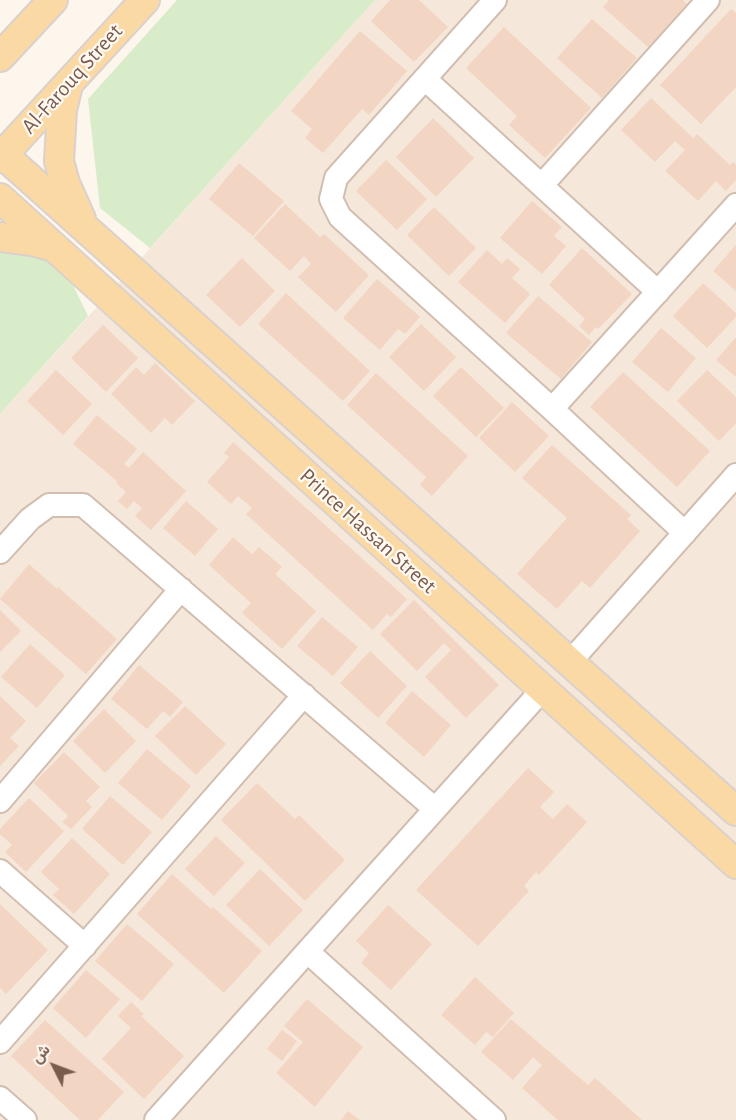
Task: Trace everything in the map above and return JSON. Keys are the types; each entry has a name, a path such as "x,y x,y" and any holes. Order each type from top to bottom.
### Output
{"main road":[{"path":"0,57 53,0"},
{"name":"Al-Farouq Street","path":"1,155 145,0"},
{"path":"68,85 62,110 59,161 65,183 86,229"},
{"name":"Prince Hassan Street","path":"1,155 736,811"},
{"name":"Prince Hassan Street","path":"0,198 736,864"},
{"path":"0,237 32,241 55,248"}],"street":[{"path":"495,0 336,178 331,199 340,217 685,533"},
{"path":"542,185 708,0"},
{"path":"425,79 658,292"},
{"path":"552,409 736,205"},
{"path":"570,662 736,475"},
{"path":"0,552 30,519 49,504 84,505 435,809"},
{"path":"0,801 181,589"},
{"path":"156,1120 543,689"},
{"path":"0,1042 304,695"},
{"path":"0,871 84,946"},
{"path":"308,952 494,1120"},
{"path":"0,1098 26,1120"}],"shaded area":[{"path":"375,0 736,0 736,1120 0,1120 0,414"}],"green space":[{"path":"177,0 375,0 150,248 100,208 88,99"},
{"path":"55,248 88,316 0,414 0,253"}],"building":[{"path":"390,0 419,0 448,27 414,62 371,21"},
{"path":"609,0 683,0 687,4 649,48 603,7"},
{"path":"731,9 736,13 736,87 701,124 660,85"},
{"path":"592,19 637,58 602,98 557,58"},
{"path":"504,27 591,108 545,158 509,125 517,116 466,68"},
{"path":"360,31 407,71 369,115 362,109 323,153 305,138 312,129 291,111"},
{"path":"651,98 693,138 697,134 730,165 733,162 736,165 736,180 726,191 716,181 698,201 665,171 685,150 675,141 655,162 621,130"},
{"path":"433,118 474,158 436,197 396,157"},
{"path":"386,160 427,199 397,230 356,191"},
{"path":"239,163 284,201 253,236 209,199"},
{"path":"532,201 562,227 554,236 566,246 542,274 500,238"},
{"path":"285,204 320,237 324,234 369,275 336,312 298,277 311,264 304,256 290,271 254,238"},
{"path":"434,207 476,248 449,276 407,235"},
{"path":"736,245 736,291 713,271"},
{"path":"582,248 632,294 598,329 596,327 589,335 579,326 585,319 549,285"},
{"path":"487,250 502,264 507,258 520,269 512,278 530,294 505,323 458,282"},
{"path":"242,258 275,291 240,327 206,295"},
{"path":"377,279 420,317 405,334 398,329 380,350 343,318"},
{"path":"703,283 736,313 736,317 707,348 673,316"},
{"path":"286,293 370,371 343,401 258,324"},
{"path":"538,296 592,342 561,379 506,333"},
{"path":"421,324 456,357 424,391 389,357"},
{"path":"103,325 138,358 106,392 71,358"},
{"path":"661,328 696,358 668,392 632,362"},
{"path":"736,337 736,377 716,360"},
{"path":"155,363 195,401 172,425 165,418 151,433 111,394 136,367 144,375"},
{"path":"461,367 504,408 476,437 433,396"},
{"path":"56,370 92,404 63,435 27,401"},
{"path":"707,370 736,397 736,423 719,441 677,401"},
{"path":"623,372 710,451 677,487 590,407"},
{"path":"376,373 468,456 432,496 420,485 426,477 347,405"},
{"path":"512,402 549,436 515,472 479,438"},
{"path":"97,415 137,449 124,464 129,468 143,452 186,491 151,530 135,516 142,508 134,501 127,509 118,501 126,492 116,483 117,481 73,444"},
{"path":"233,442 407,599 391,617 387,614 373,630 246,514 252,508 238,496 231,504 207,482 229,457 224,453"},
{"path":"552,445 631,515 627,519 640,531 590,588 582,581 557,609 517,574 567,518 522,478"},
{"path":"186,501 218,529 195,556 163,528"},
{"path":"233,537 252,554 259,547 282,567 275,574 316,611 282,649 242,613 251,603 209,565"},
{"path":"29,564 117,639 86,674 0,599"},
{"path":"414,600 499,685 466,718 425,677 451,650 444,643 417,671 380,634"},
{"path":"0,610 21,631 0,652"},
{"path":"322,617 358,647 333,676 297,646"},
{"path":"30,644 65,675 37,708 1,677"},
{"path":"370,651 407,686 378,718 340,683"},
{"path":"139,665 183,702 170,717 163,711 147,729 111,699"},
{"path":"412,691 451,725 424,757 385,723"},
{"path":"0,696 26,721 10,738 19,746 0,766"},
{"path":"185,706 226,744 196,775 155,736"},
{"path":"104,709 136,741 105,773 73,741"},
{"path":"147,749 191,786 162,820 118,783"},
{"path":"64,752 100,787 86,801 92,807 71,829 62,822 68,816 34,783"},
{"path":"528,768 554,792 540,807 553,819 567,804 587,822 539,875 536,872 524,886 529,891 478,946 416,890"},
{"path":"257,783 295,819 299,815 345,860 305,901 221,820"},
{"path":"110,796 152,832 123,865 82,829"},
{"path":"29,798 64,831 26,872 5,852 12,845 0,834 0,829"},
{"path":"216,836 245,863 214,896 185,869"},
{"path":"72,838 110,874 74,914 53,895 59,889 41,872"},
{"path":"260,869 303,910 269,946 226,905"},
{"path":"172,874 262,951 224,993 137,914"},
{"path":"0,904 48,950 6,994 0,988"},
{"path":"388,905 432,944 391,990 361,963 369,953 356,941"},
{"path":"127,924 174,964 142,1001 95,961"},
{"path":"86,970 120,999 86,1038 53,1008"},
{"path":"475,977 514,1013 493,1037 486,1032 475,1045 441,1015"},
{"path":"307,999 363,1047 315,1107 276,1073 303,1042 284,1026"},
{"path":"131,1002 144,1014 141,1016 184,1056 144,1099 102,1059 131,1028 118,1016"},
{"path":"511,1019 588,1085 595,1078 642,1120 558,1120 522,1088 542,1065 533,1057 513,1080 481,1052"},
{"path":"45,1020 124,1092 98,1120 80,1120 11,1056"},
{"path":"282,1030 297,1041 282,1061 267,1049"},
{"path":"348,1111 360,1120 341,1120"}]}
